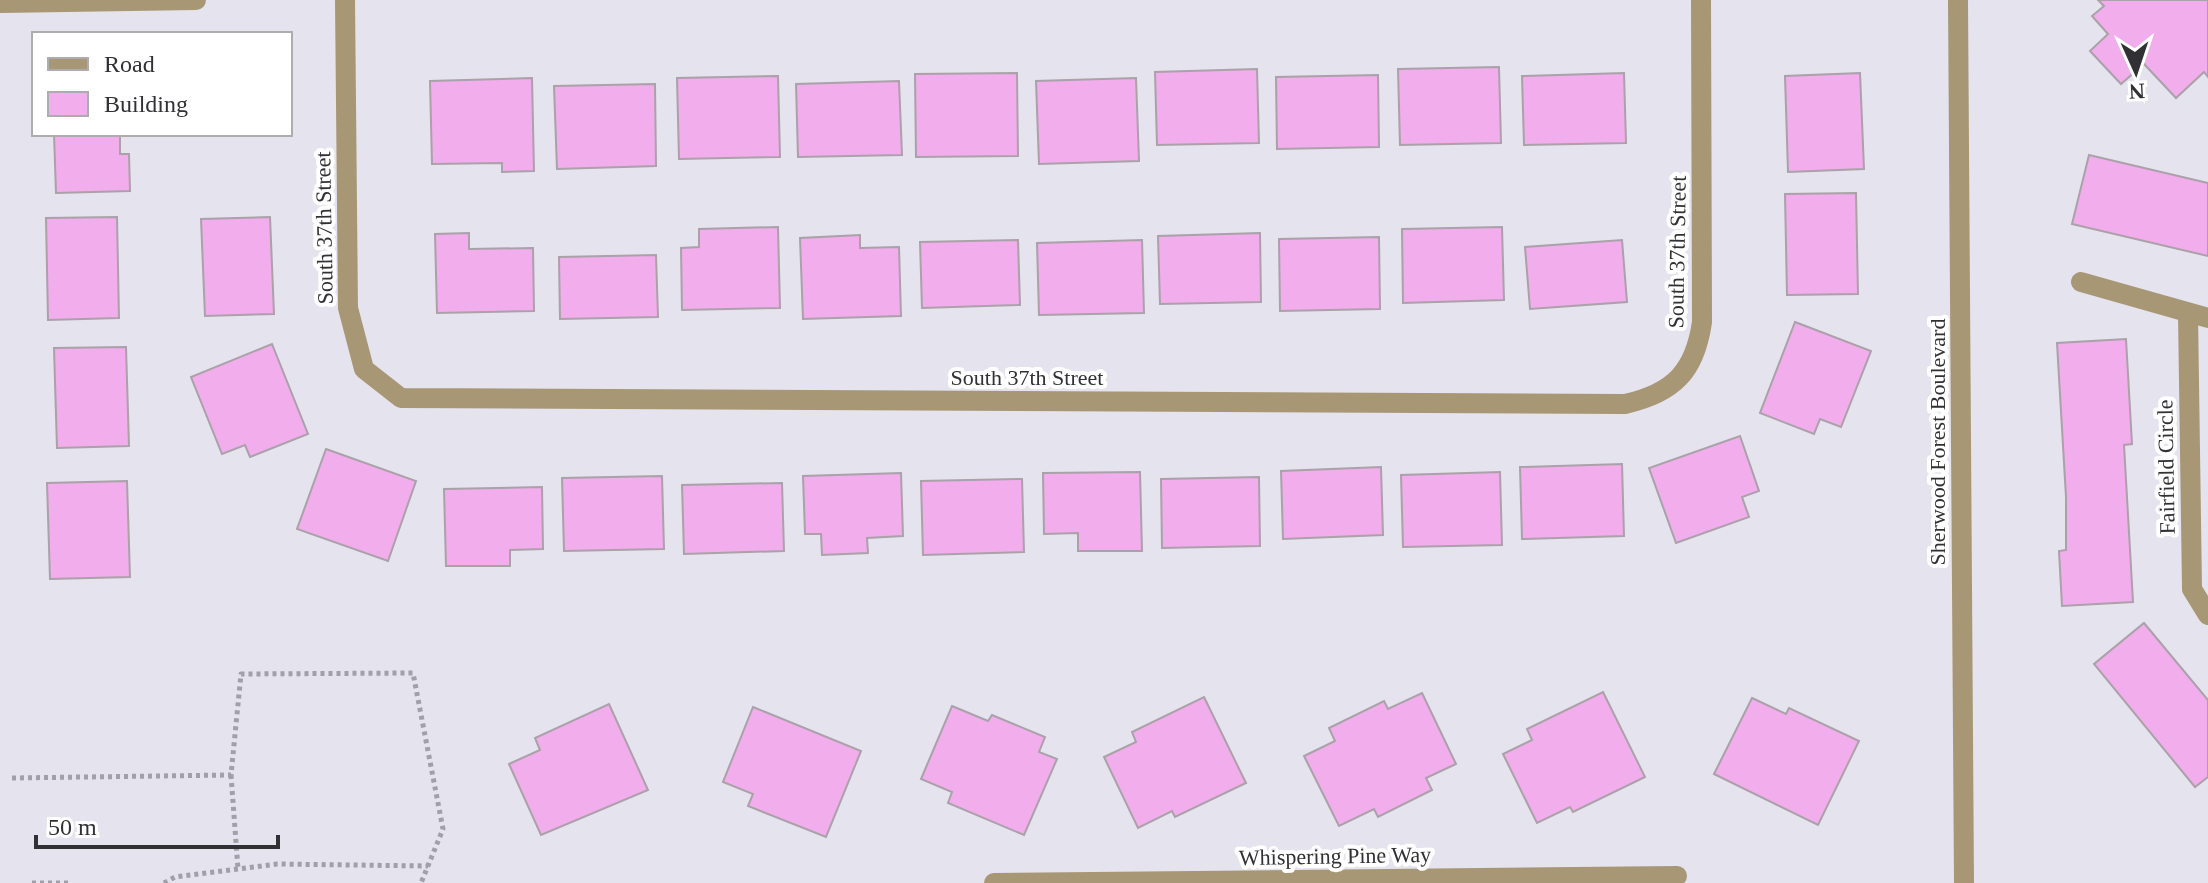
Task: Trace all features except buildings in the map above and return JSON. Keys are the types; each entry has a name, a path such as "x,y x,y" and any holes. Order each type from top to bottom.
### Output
{"street":[{"path":"0,3 196,0"},
{"name":"South 37th Street","path":"345,0 348,308 364,369 401,398 1625,404 1649,399 1671,387 1688,369 1699,347 1702,322 1701,0"},
{"name":"Sherwood Forest Boulevard","path":"1958,0 1964,883"},
{"name":"Fairfield Circle","path":"2081,282 2198,316 2192,589 2208,615"},
{"name":"Whispering Pine Way","path":"994,883 1474,881 1677,876"}],"path":[{"path":"238,869 231,775 241,674 413,673 443,829 421,883"},
{"path":"12,778 231,775"},
{"path":"164,883 175,877 277,864 428,866"},
{"path":"32,883 72,883"}]}
